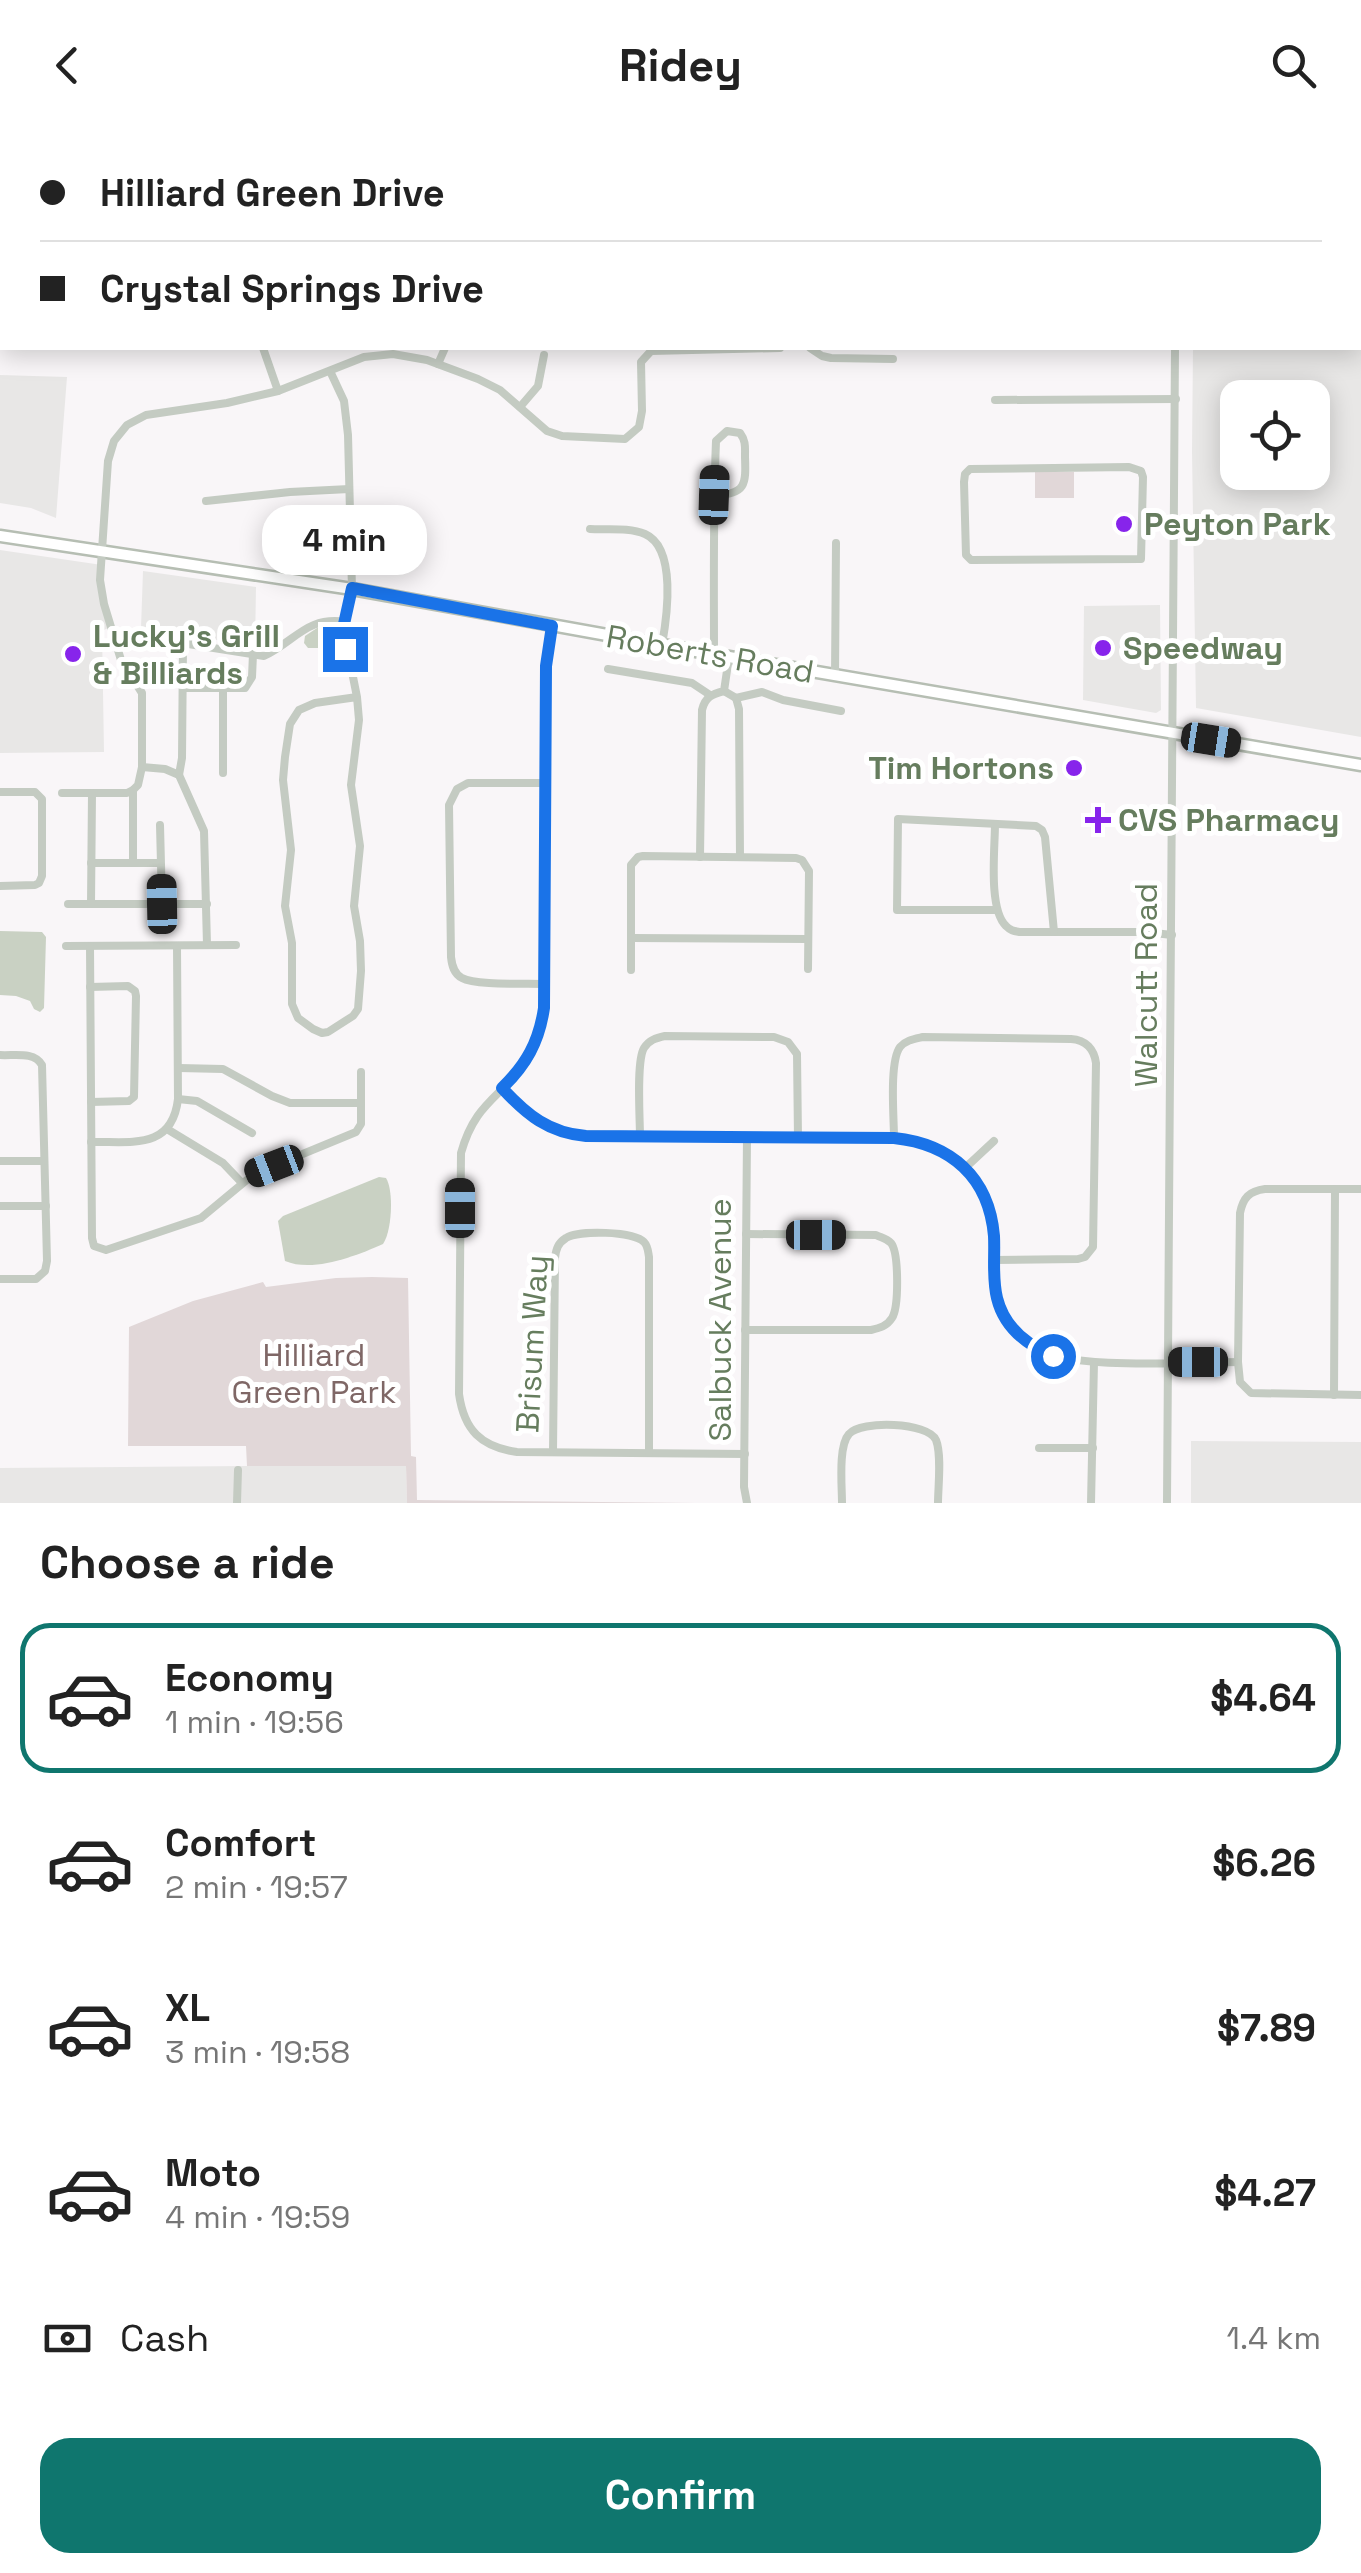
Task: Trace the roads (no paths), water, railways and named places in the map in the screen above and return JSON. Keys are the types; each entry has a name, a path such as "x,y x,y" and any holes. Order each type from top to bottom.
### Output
{"main road":[{"name":"Roberts Road","path":"0,536 352,588 714,655 1361,765"}],"street":[{"path":"264,350 278,391"},
{"path":"438,364 444,350"},
{"path":"62,793 127,793 138,785 142,767 142,694 121,660 101,591 108,460 114,441 128,425 146,415 227,404 278,391 378,355 411,356 500,390 548,431 562,436 625,439 639,427 641,362 651,351 694,350"},
{"path":"813,350 840,359 892,358"},
{"name":"Walcutt Road","path":"1167,1503 1175,350"},
{"path":"520,407 538,386 544,355"},
{"path":"330,371 347,415 352,588 342,633 357,697 359,720 351,784 360,839 354,906 360,940 359,1004 353,1016 322,1032 298,1018 292,1004 292,943 285,906 291,850 283,780 285,757 290,724 299,710 315,703 357,697"},
{"path":"995,400 1176,399"},
{"path":"714,495 741,488 746,482 745,439 740,433 726,431 716,441 714,495 714,655"},
{"path":"1136,468 1142,477 1143,525 1143,553 1139,560 971,560 964,548 967,471 1136,468"},
{"path":"206,502 349,489"},
{"path":"1143,525 1174,525"},
{"path":"590,530 634,530 654,540 662,550 666,570 662,645"},
{"path":"835,676 836,542"},
{"path":"112,632 267,655 316,622 346,622"},
{"path":"552,626 546,666 544,1008 536,1046 527,1061 473,1121 466,1137 460,1170 458,1394 466,1423 488,1444 501,1450 745,1454"},
{"path":"183,644 179,775 204,832 207,945"},
{"path":"184,688 247,687 253,654"},
{"path":"724,691 730,657"},
{"path":"608,668 692,683 710,695"},
{"path":"223,688 224,772"},
{"path":"700,857 702,710 710,695 724,691 736,698 740,709 740,858"},
{"path":"736,698 762,692 782,700 841,710"},
{"path":"142,767 179,775"},
{"path":"544,984 475,982 463,979 454,970 450,804 457,789 475,782 546,783"},
{"path":"133,790 133,863"},
{"path":"0,792 34,792 42,799 42,876 34,886 0,886"},
{"path":"91,904 92,793"},
{"path":"997,910 897,910 898,819 1036,826 1042,830 1054,932"},
{"path":"995,824 997,910 1011,930 1172,935"},
{"path":"160,825 162,904"},
{"path":"631,970 631,865 644,856 796,858 807,865 808,970"},
{"path":"91,863 160,863"},
{"path":"68,904 207,904"},
{"path":"632,938 808,939"},
{"path":"66,946 236,945"},
{"path":"90,946 94,1246 106,1250 201,1218 254,1174 356,1132 361,1124 360,1072"},
{"path":"91,1142 149,1141 167,1128 176,1112 177,946"},
{"path":"90,986 128,986 136,996 134,1098 92,1102"},
{"path":"640,1136 640,1061 646,1044 665,1036 774,1037 788,1042 797,1054 798,1138"},
{"path":"894,1138 895,1062 898,1050 907,1041 922,1037 1072,1039 1090,1047 1096,1063 1092,1247 1078,1259 994,1260"},
{"path":"0,1055 32,1056 42,1065 46,1206 45,1271 32,1280 0,1280"},
{"path":"178,1068 224,1069 290,1103 361,1103"},
{"path":"502,1088 536,1121 569,1134 894,1138 933,1146 966,1168 987,1202 993,1229 997,1298 1004,1318 1033,1348 1072,1361 1238,1362"},
{"path":"178,1100 197,1101 252,1133"},
{"path":"167,1128 223,1163 242,1184"},
{"name":"Salbuck Avenue","path":"746,1137 747,1503"},
{"path":"966,1168 994,1141"},
{"path":"0,1161 44,1161"},
{"path":"1361,1190 1264,1189 1247,1196 1240,1213 1238,1362 1240,1382 1259,1394 1361,1395"},
{"path":"1334,1395 1335,1189"},
{"path":"0,1206 46,1206"},
{"name":"Brisum Way","path":"552,1452 556,1250 564,1240 580,1234 630,1234 644,1242 650,1257 649,1453"},
{"path":"746,1234 876,1235 894,1249 896,1260 896,1306 884,1326 871,1330 746,1330"},
{"path":"1091,1503 1094,1362"},
{"path":"842,1503 842,1451 848,1434 867,1426 917,1426 928,1430 938,1445 938,1503"},
{"path":"1040,1448 1093,1448"},
{"path":"237,1503 238,1470"}],"place":[{"name":"Peyton Park","path":"1124,524"},
{"name":"Speedway","path":"1103,648"},
{"name":"Lucky's Grill & Billiards","path":"73,654"},
{"name":"Tim Hortons","path":"1074,768"},
{"name":"CVS Pharmacy","path":"1098,820"}],"park label":[{"name":"Hilliard Green Park","path":"314,1374"}]}
